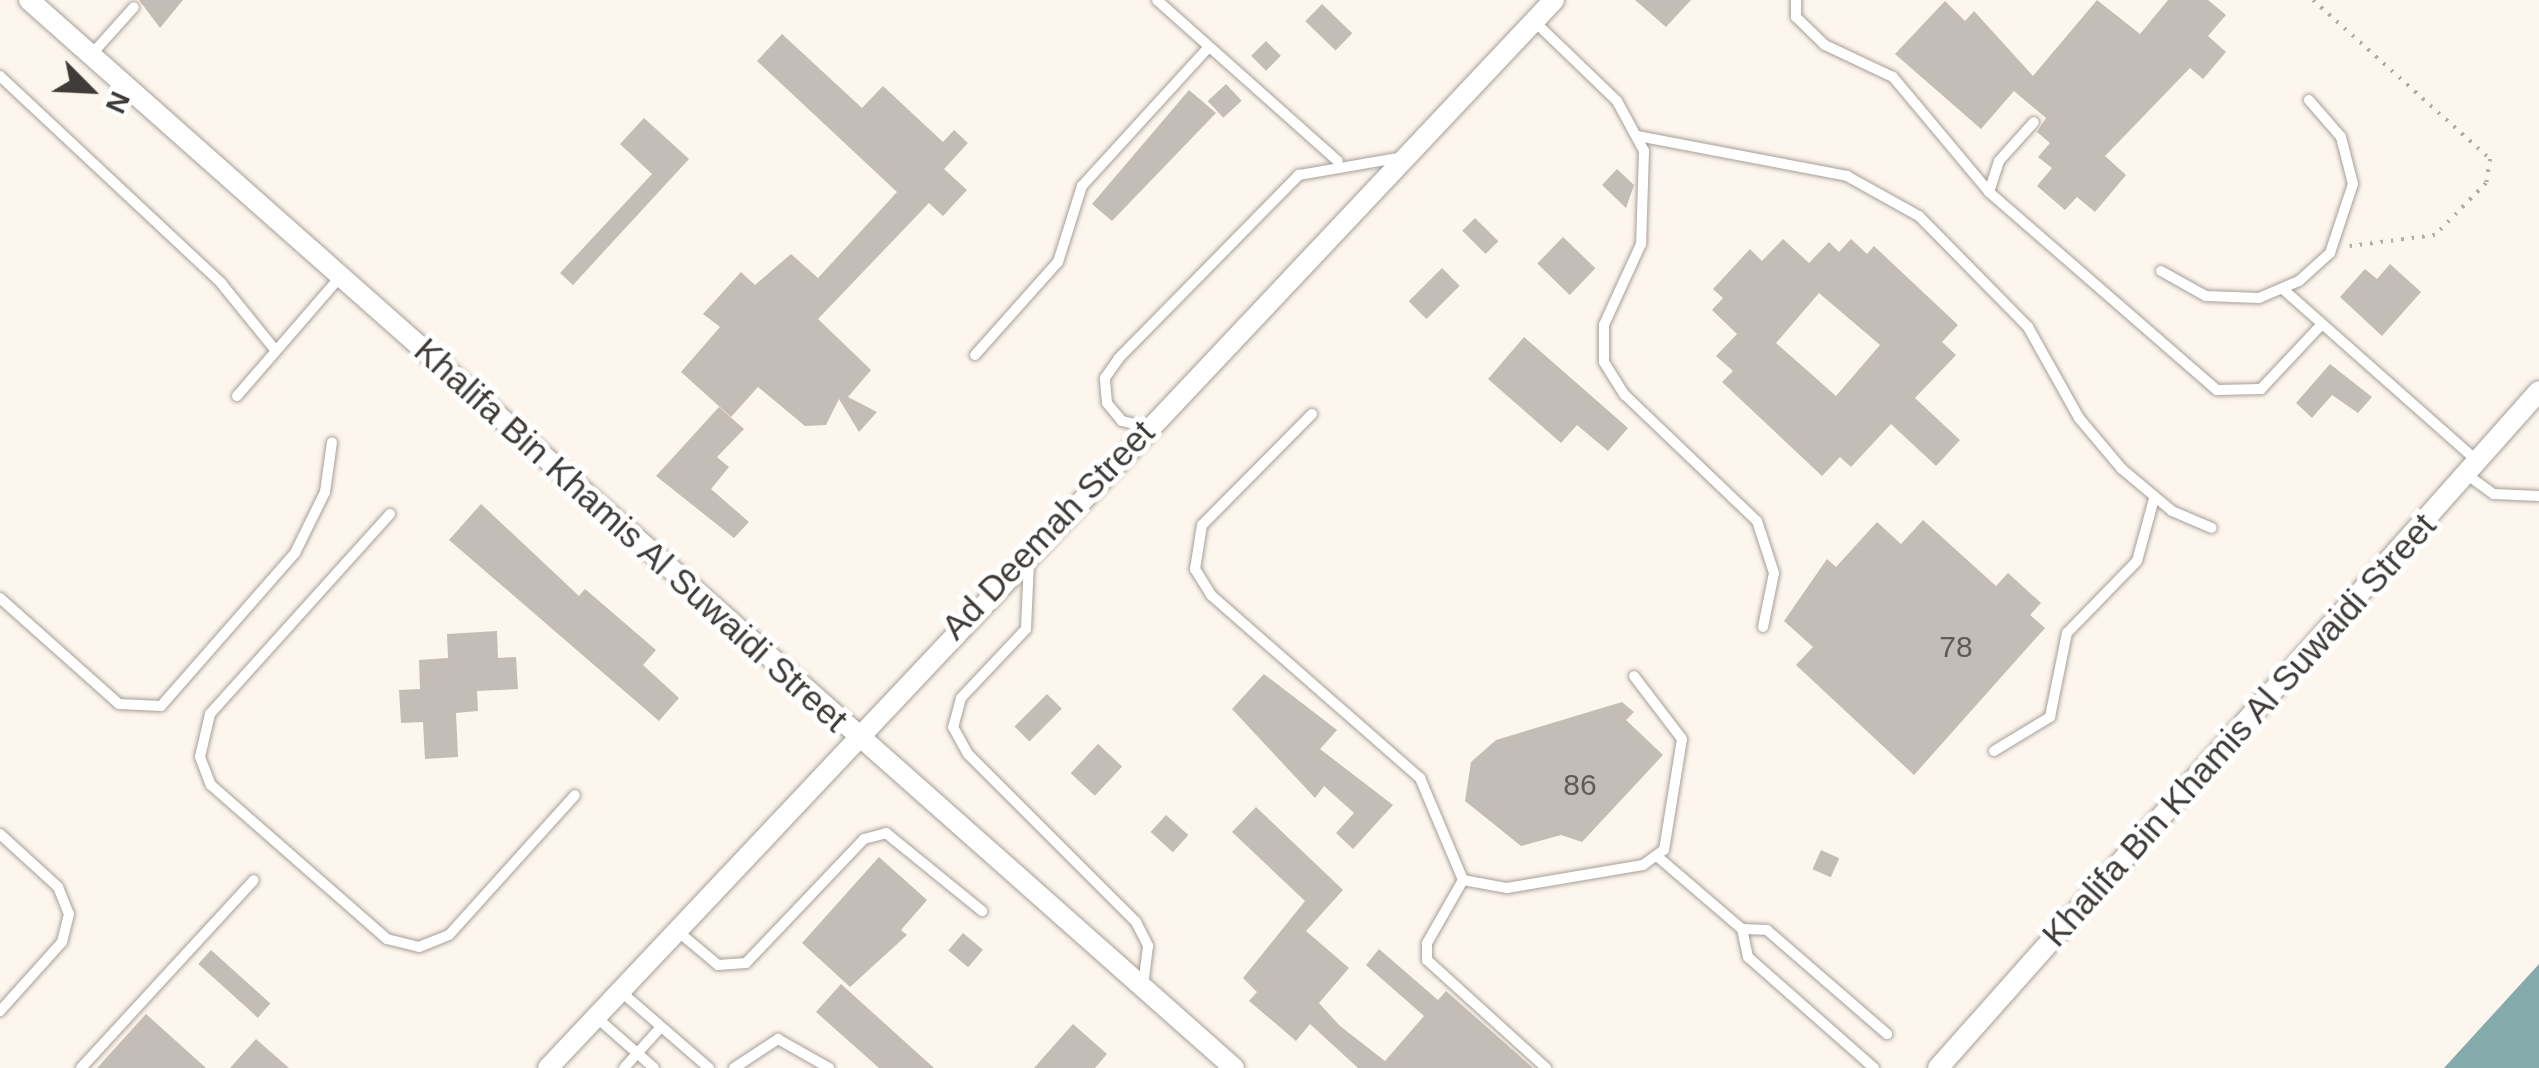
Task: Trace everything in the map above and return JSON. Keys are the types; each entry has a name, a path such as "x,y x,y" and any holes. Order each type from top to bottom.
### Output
{"street":[{"name":"Khalifa Bin Khamis Al Suwaidi Street","path":"29,0 1234,1068"},
{"name":"Ad Deemah Street","path":"548,1068 854,733 1554,0"},
{"name":"Khalifa Bin Khamis Al Suwaidi Street","path":"1938,1068 2539,391"}],"lane":[{"path":"1157,0 1338,161"},
{"path":"1796,0 1796,16 1826,45 1886,72 1934,116 1954,157 1989,192 2224,393 2260,388 2321,325"},
{"path":"91,55 134,7"},
{"path":"1534,21 1618,101 1638,136 1647,208 1604,324 1604,362 1625,394 1757,521 1774,573 1764,627"},
{"path":"975,355 1058,262 1090,176 1208,48"},
{"path":"0,76 210,272 276,351"},
{"path":"2161,271 2206,296 2284,290 2330,253 2350,209 2350,160 2309,100"},
{"path":"1989,192 1999,160 2034,122"},
{"path":"1638,136 1847,176 1919,216 2028,327 2079,418 2154,499 2212,528"},
{"path":"1146,427 1122,422 1106,403 1111,367 1286,186 1338,161 1404,157"},
{"path":"237,396 340,277"},
{"path":"2284,290 2472,467 2494,494 2539,496"},
{"path":"1312,414 1202,525 1195,569 1211,595 1420,778 1464,880 1492,890 1658,857"},
{"path":"0,598 119,704 161,706 307,535 332,442"},
{"path":"1994,751 2050,717 2067,633 2137,561 2154,499"},
{"path":"390,514 210,714 200,757 211,785 387,939 419,947 449,935 574,794"},
{"path":"1028,551 1026,629 961,698 953,727 968,754 1136,922 1148,946 1144,986"},
{"path":"1634,676 1682,739 1658,857"},
{"path":"674,928 718,965 746,964 864,839 886,832 982,911"},
{"path":"0,834 58,887 68,914 62,942 0,1011"},
{"path":"1658,857 1742,929 1748,957 1874,1068"},
{"path":"81,1068 254,880"},
{"path":"1464,880 1427,943 1427,960 1546,1068"},
{"path":"1742,929 1767,930 1887,1034"},
{"path":"619,990 710,1068"},
{"path":"596,1016 654,1068"},
{"path":"624,1068 661,1027"},
{"path":"734,1068 778,1040 828,1068"}],"path":[{"path":"2313,0 2490,160 2486,184 2435,235 2419,243 2380,237 2330,253"}],"water":[{"path":"2539,964 2539,1068 2444,1068"}],"building":[{"path":"139,0 183,0 160,28"},
{"path":"1635,0 1691,0 1666,27"},
{"path":"2097,0 2140,34 2168,0 2208,0 2226,15 2208,36 2226,52 2203,79 2190,68 2105,156 2126,175 2095,212 2077,197 2065,210 2037,186 2052,168 2038,157 2050,143 2037,132 2046,118 2014,91 1981,129 1895,54 1945,1 1965,21 1974,11 2033,76"},
{"path":"1322,4 1352,33 1336,50 1305,21"},
{"path":"782,34 862,108 883,86 943,142 954,130 968,143 944,169 967,190 943,216 929,203 818,319 871,370 848,397 877,412 859,432 839,399 826,425 805,426 758,387 731,417 681,372 720,327 703,314 741,272 755,285 791,254 818,278 897,192 757,61"},
{"path":"1266,41 1281,56 1266,71 1251,56"},
{"path":"1226,84 1242,101 1223,118 1208,101"},
{"path":"1189,90 1216,113 1112,221 1092,204"},
{"path":"644,118 689,159 573,285 560,273 652,174 620,144"},
{"path":"1617,169 1634,185 1626,208 1602,185"},
{"path":"1475,218 1498,241 1486,254 1462,231"},
{"path":"1563,237 1595,268 1570,295 1537,264"},
{"path":"1783,239 1809,263 1829,242 1839,252 1851,239 1867,254 1874,246 1958,325 1942,342 1956,355 1915,398 1960,440 1936,466 1891,424 1851,467 1840,457 1822,476 1722,382 1733,371 1716,356 1737,334 1712,310 1723,298 1713,289 1750,249 1762,261","holes":["1819,293 1880,345 1836,396 1776,343"]},
{"path":"2390,264 2421,292 2382,336 2340,297 2365,269 2377,279"},
{"path":"1442,268 1460,286 1426,319 1409,301"},
{"path":"1524,337 1628,428 1608,451 1577,425 1561,443 1488,379"},
{"path":"2330,364 2372,397 2358,413 2332,395 2312,418 2296,403"},
{"path":"719,407 744,429 717,457 729,467 711,489 749,522 734,538 656,476"},
{"path":"481,504 579,596 585,589 656,650 643,665 679,698 659,721 449,540"},
{"path":"1923,520 1996,586 2008,573 2041,603 2030,615 2045,628 1914,775 1796,665 1813,647 1784,621 1827,559 1836,567 1877,522 1901,544"},
{"path":"497,631 498,658 516,657 518,689 477,691 478,711 456,713 458,757 425,759 423,722 401,723 399,690 420,689 419,660 448,658 447,634"},
{"path":"1264,674 1337,730 1320,749 1393,805 1353,849 1336,833 1354,813 1324,786 1315,798 1232,709"},
{"path":"1047,694 1062,709 1029,741 1014,727"},
{"path":"1622,702 1634,712 1626,720 1663,755 1582,842 1561,835 1521,846 1465,801 1471,762 1496,740"},
{"path":"1098,744 1122,767 1095,796 1071,773"},
{"path":"1256,807 1343,890 1306,931 1349,968 1319,1003 1340,1026 1385,1061 1424,1016 1366,965 1379,949 1438,1000 1446,991 1533,1068 1358,1068 1310,1024 1296,1041 1249,1001 1257,992 1243,978 1305,901 1232,832"},
{"path":"1166,815 1188,835 1173,852 1151,832"},
{"path":"1821,850 1839,858 1831,877 1812,869"},
{"path":"879,857 927,900 901,930 907,935 850,987 802,943"},
{"path":"963,933 983,950 968,967 948,951"},
{"path":"211,950 270,1004 258,1018 198,964"},
{"path":"841,984 934,1068 879,1068 816,1012"},
{"path":"146,1014 206,1068 97,1068"},
{"path":"1073,1024 1107,1054 1095,1068 1034,1068"},
{"path":"256,1039 289,1068 230,1068"}]}
